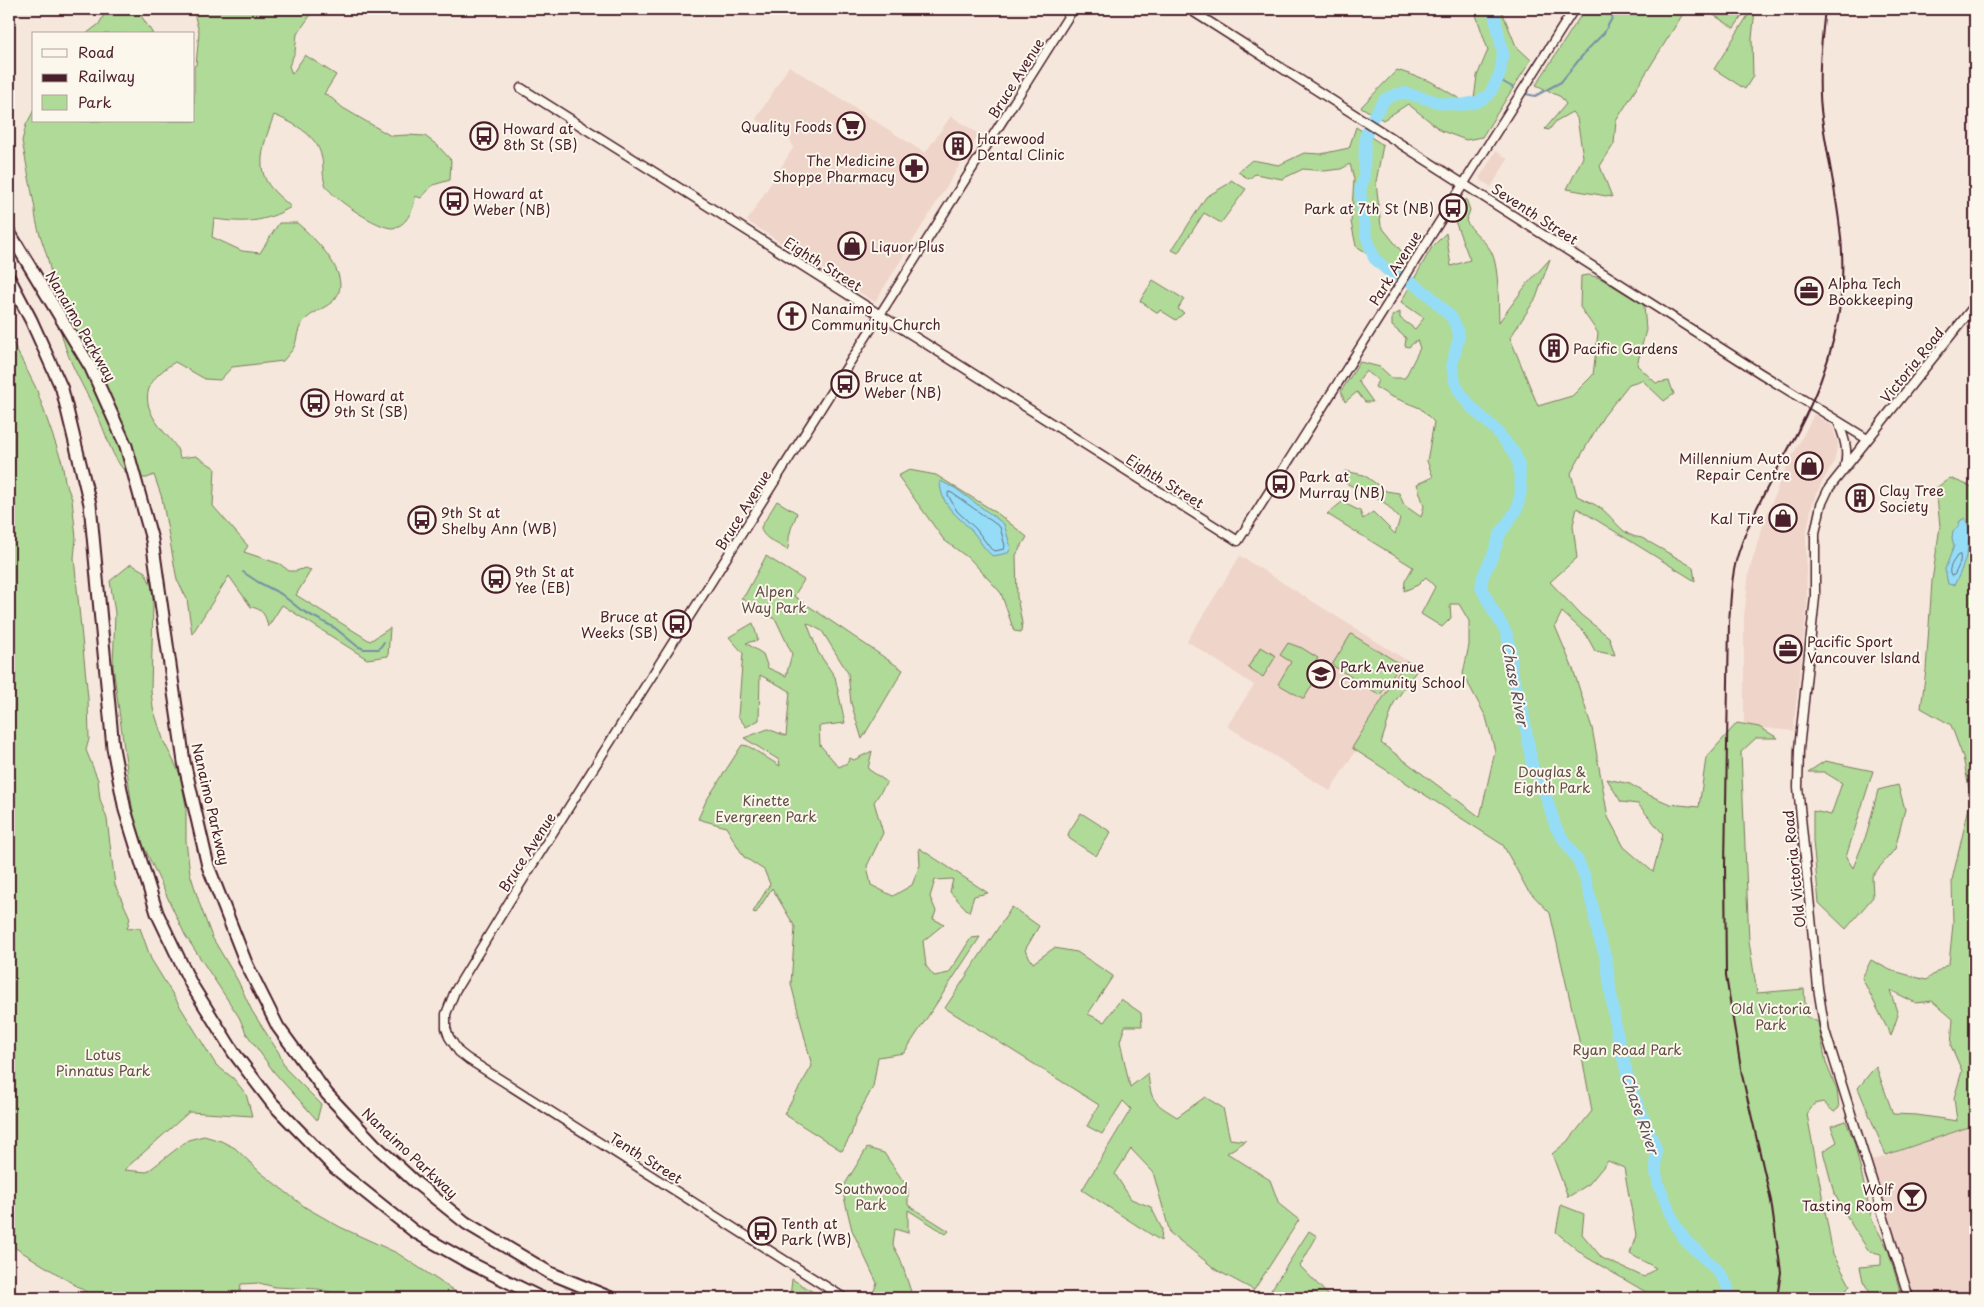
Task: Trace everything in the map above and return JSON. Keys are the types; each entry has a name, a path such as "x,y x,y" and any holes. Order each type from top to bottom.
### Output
{"highway":[{"name":"Nanaimo Parkway","path":"9,232 91,368 126,446 152,540 184,762 208,866 246,963 278,1027 327,1094 374,1144 415,1182 466,1223 550,1273 611,1298"},
{"path":"9,278 32,320 62,389 90,504 113,748 125,810 156,913 191,984 234,1053 272,1103 335,1168 415,1232 468,1262 541,1298"}],"street":[{"name":"Bruce Avenue","path":"446,1028 446,1014 449,1002 469,967 1073,9"},
{"name":"Seventh Street","path":"1189,9 1867,440"},
{"name":"Park Avenue","path":"1238,542 1574,9"},
{"name":"Eighth Street","path":"521,88 1238,542"},
{"name":"Victoria Road","path":"1867,440 1975,305"},
{"path":"1838,421 1845,439 1847,456 1845,468"},
{"name":"Old Victoria Road","path":"1867,440 1829,488 1821,505 1815,533 1815,598 1799,749 1798,787 1818,988 1825,1031 1909,1298"},
{"name":"Tenth Street","path":"446,1028 452,1043 468,1059 844,1298"}],"shaded area":[{"path":"789,66 925,153 951,116 979,134 875,302 747,221 793,148 791,141 756,119"},
{"path":"1496,151 1508,159 1491,187 1481,180 1480,177"},
{"path":"1814,414 1832,426 1838,443 1834,463 1822,482 1812,505 1806,536 1807,608 1793,731 1744,726 1744,616 1749,572 1762,528 1781,478"},
{"name":"Park Avenue Community School","path":"1240,556 1411,663 1330,791 1227,726 1254,685 1187,641"},
{"path":"1975,1126 1975,1298 1914,1298 1871,1161"}],"green space":[{"path":"107,9 134,9 152,32 89,32 99,24"},
{"path":"193,9 315,9 297,34 295,52 289,66 292,74 305,55 336,75 324,94 328,95 343,108 391,136 425,136 451,160 450,180 433,185 421,198 415,196 410,215 405,221 395,228 386,227 367,219 330,192 324,181 321,154 315,142 296,126 274,115 263,148 262,166 267,182 291,207 263,219 235,221 214,219 212,237 242,251 260,253 279,223 297,223 322,247 336,269 340,290 332,302 303,322 293,349 283,361 232,367 220,380 205,379 175,362 156,377 150,385 148,394 151,412 176,447 180,458 196,456 215,468 213,506 248,546 244,552 280,564 289,571 305,568 311,570 296,595 370,641 390,628 388,656 367,659 282,605 268,627 263,614 258,609 251,607 229,576 192,634 187,599 177,580 162,498 154,475 147,478 131,478 119,464 65,346 48,260 36,222 22,141 26,125 32,114 32,122 195,122 195,66 199,32"},
{"path":"1474,9 1501,9 1516,46 1531,60 1482,137 1466,140 1442,131 1408,104 1383,120 1361,107 1397,70 1430,81 1473,107 1477,76 1488,50"},
{"path":"1585,9 1686,9 1616,121 1614,144 1600,166 1612,197 1567,189 1583,157 1577,118 1572,112 1556,121 1549,130 1545,129 1566,104 1561,97 1536,85"},
{"path":"1704,9 1732,9 1743,15 1734,28"},
{"path":"1752,9 1755,9 1752,39 1753,76 1745,89 1714,69"},
{"path":"1356,127 1383,145 1376,182 1381,226 1406,257 1397,272 1356,246 1351,222 1354,179 1350,164 1341,169 1324,171 1303,169 1282,179 1255,174 1249,179 1238,172 1252,160 1279,165 1304,153 1321,154 1349,148"},
{"path":"1231,180 1246,189 1221,223 1204,213 1178,253 1172,250 1206,197 1228,184"},
{"path":"1466,199 1470,210 1466,221 1493,255 1498,284 1499,322 1527,284 1550,259 1536,298 1510,338 1538,406 1572,396 1593,375 1598,333 1580,307 1581,276 1589,275 1600,278 1644,305 1646,330 1637,365 1656,383 1669,381 1674,394 1664,401 1642,380 1629,384 1603,417 1571,473 1577,496 1602,509 1624,531 1635,537 1642,538 1693,567 1695,581 1577,508 1573,525 1577,558 1550,582 1581,615 1609,637 1615,655 1595,651 1585,633 1562,612 1555,626 1573,669 1592,728 1608,817 1624,847 1653,872 1663,834 1638,804 1621,802 1607,779 1630,784 1644,793 1670,804 1699,807 1706,758 1737,723 1759,727 1778,738 1756,738 1741,752 1749,941 1757,993 1804,989 1806,1016 1818,1022 1826,1063 1837,1090 1839,1108 1834,1112 1823,1102 1814,1104 1807,1114 1833,1254 1850,1285 1841,1298 1656,1298 1586,1257 1556,1232 1561,1205 1584,1214 1582,1234 1602,1258 1644,1277 1656,1268 1630,1254 1636,1235 1624,1168 1608,1161 1589,1184 1568,1197 1552,1154 1570,1139 1592,1111 1578,1035 1550,913 1527,889 1503,845 1352,748 1406,661 1419,667 1394,703 1381,743 1480,817 1495,751 1486,717 1463,674 1469,645 1469,621 1459,604 1450,604 1451,618 1442,627 1421,614 1435,587 1426,577 1418,585 1404,591 1405,581 1413,567 1327,514 1342,502 1360,511 1363,519 1373,512 1395,534 1400,519 1385,503 1340,480 1345,471 1364,475 1386,491 1399,493 1404,505 1421,517 1424,506 1417,484 1433,477 1427,461 1434,422 1420,408 1390,396 1375,387 1378,380 1366,371 1358,381 1373,402 1365,402 1357,392 1345,402 1341,391 1360,362 1380,367 1392,378 1405,378 1420,348 1417,340 1409,347 1405,346 1406,338 1392,326 1392,316 1400,312 1400,318 1415,329 1424,318 1401,302 1432,247 1446,233 1451,266 1470,260 1453,216"},
{"path":"1153,280 1184,299 1178,309 1184,313 1176,320 1160,310 1158,313 1140,301"},
{"name":"Lotus Pinnatus Park","path":"9,335 36,388 62,462 65,481 72,499 76,538 74,558 88,698 89,739 86,750 98,780 100,799 107,819 115,885 130,918 127,929 140,928 151,959 216,1065 233,1078 246,1094 252,1116 189,1112 124,1170 147,1172 188,1140 204,1136 221,1141 235,1148 260,1172 305,1207 340,1227 397,1253 465,1298 354,1298 318,1289 275,1287 259,1283 241,1284 239,1298 96,1298 9,1244"},
{"path":"909,470 936,475 997,513 1027,537 1016,555 1017,597 1022,623 1021,632 1014,631 1001,593 971,560 944,540 898,476"},
{"path":"1950,478 1975,488 1975,573 1969,584 1975,584 1975,1125 1886,1155 1858,1088 1876,1066 1893,1114 1917,1115 1957,1121 1954,1098 1962,1071 1951,1046 1953,1019 1932,1001 1916,1003 1890,990 1898,1015 1891,1036 1862,978 1871,960 1890,970 1926,980 1949,963 1953,924 1952,880 1971,799 1963,757 1951,725 1921,708 1926,670 1932,581 1940,526 1936,488"},
{"name":"Alpen Way Park","path":"777,501 797,513 787,550 767,538 761,527"},
{"name":"Kinette Evergreen Park","path":"766,556 804,580 794,596 903,670 862,739 851,703 848,673 822,631 807,623 818,652 835,677 845,723 819,726 820,745 839,767 847,763 850,758 854,760 872,751 868,769 887,782 874,802 883,833 867,866 871,885 893,896 912,885 920,865 919,848 988,893 974,896 969,912 950,892 953,879 935,880 930,897 936,911 933,919 944,924 923,941 926,966 934,976 949,973 971,938 980,937 904,1053 878,1057 873,1087 856,1118 851,1135 842,1151 784,1114 812,1066 791,984 795,927 772,888 756,913 753,912 770,884 764,870 744,857 726,827 698,819 706,801 742,745 748,746 780,766 779,760 744,738 768,729 786,736 790,691 760,675 759,720 746,727 738,716 743,653 729,637 753,623 758,640 746,643 763,654 768,668 786,676 792,654 776,620 741,598 745,595"},
{"path":"131,564 145,572 152,587 151,691 153,708 164,742 180,774 186,806 186,841 190,873 200,905 212,937 238,981 252,1011 279,1053 285,1068 321,1104 317,1120 274,1072 246,1033 239,1017 185,935 137,832 113,666 115,613 110,581"},
{"path":"1351,634 1400,664 1380,695 1332,665"},
{"path":"1288,643 1302,648 1318,658 1312,667 1319,673 1304,699 1278,684 1291,662 1280,655"},
{"path":"1261,647 1276,656 1263,677 1248,667"},
{"path":"1825,761 1873,771 1846,857 1853,868 1867,833 1878,790 1898,785 1905,809 1895,849 1872,876 1873,897 1846,929 1819,903 1813,841 1813,811 1831,815 1842,783 1824,772 1808,772"},
{"path":"1081,813 1111,832 1096,856 1068,836"},
{"path":"1012,907 1039,926 1025,950 1033,963 1054,948 1077,952 1113,976 1088,1014 1104,1022 1121,999 1141,1013 1142,1026 1125,1026 1120,1041 1130,1087 1148,1073 1152,1096 1158,1104 1177,1117 1205,1097 1223,1108 1230,1139 1246,1141 1227,1153 1270,1180 1279,1204 1299,1220 1254,1290 1218,1271 1170,1233 1153,1172 1131,1149 1115,1174 1131,1199 1151,1207 1162,1229 1161,1241 1082,1190 1131,1109 1123,1101 1102,1134 1087,1126 1099,1105 945,1008"},
{"path":"1846,1121 1854,1141 1872,1220 1888,1249 1902,1298 1873,1298 1863,1281 1860,1267 1881,1265 1881,1254 1869,1251 1834,1193 1823,1151 1837,1142 1831,1126"},
{"name":"Southwood Park","path":"867,1148 884,1153 908,1188 908,1205 949,1231 946,1234 908,1210 908,1233 895,1229 893,1245 900,1258 913,1298 871,1298 877,1283 852,1230 842,1189"},
{"path":"1309,1231 1317,1236 1300,1266 1331,1298 1266,1298"},
{"path":"792,1279 823,1298 790,1298"}],"water":[{"path":"940,481 955,488 1004,524 1011,548 1008,553 993,556 987,551 973,532 947,505 943,498"},
{"path":"1965,518 1969,534 1967,552 1954,585 1948,584 1945,569 1954,546 1953,531 1958,527 1960,521"}],"waterway":[{"name":"Chase River","path":"1493,9 1503,53 1500,74 1489,95 1477,102 1461,105 1441,103 1406,93 1397,94 1385,99 1372,119 1365,138 1364,178 1360,190 1366,235 1374,258 1387,270 1414,284 1429,295 1452,318 1459,337 1452,365 1455,382 1459,391 1472,408 1495,429 1515,454 1519,466 1521,491 1517,509 1500,534 1483,576 1481,587 1506,632 1511,649 1512,673 1522,706 1532,765 1545,793 1556,828 1577,859 1584,875 1597,931 1606,958 1616,1029 1630,1086 1656,1148 1656,1173 1659,1186 1676,1226 1686,1241 1718,1271 1727,1285 1730,1298"},
{"path":"1526,94 1535,96 1561,82 1587,50 1604,33 1615,9"},
{"path":"1498,79 1514,88"},
{"path":"243,572 281,594 301,610 335,628 357,646 364,649 379,649 384,642"}],"railway":[{"path":"1777,1298 1781,1272 1771,1201 1742,1075 1726,976 1725,866 1729,622 1733,577 1739,551 1754,513 1802,423 1815,394 1830,351 1838,318 1842,266 1841,241 1839,217 1822,118 1820,91 1825,9"}],"place":[{"name":"Quality Foods","path":"851,126"},
{"name":"Howard at 8th St (SB)","path":"484,136"},
{"name":"Harewood Dental Clinic","path":"958,146"},
{"name":"The Medicine Shoppe Pharmacy","path":"914,168"},
{"name":"Howard at Weber (NB)","path":"454,201"},
{"name":"Park at 7th St (NB)","path":"1453,208"},
{"name":"Liquor Plus","path":"852,246"},
{"name":"Alpha Tech Bookkeeping","path":"1809,291"},
{"name":"Nanaimo Community Church","path":"792,316"},
{"name":"Pacific Gardens","path":"1554,348"},
{"name":"Bruce at Weber (NB)","path":"845,384"},
{"name":"Howard at 9th St (SB)","path":"315,403"},
{"name":"Millennium Auto Repair Centre","path":"1809,466"},
{"name":"Park at Murray (NB)","path":"1280,484"},
{"name":"Clay Tree Society","path":"1860,498"},
{"name":"Kal Tire","path":"1783,518"},
{"name":"9th St at Shelby Ann (WB)","path":"422,520"},
{"name":"9th St at Yee (EB)","path":"496,579"},
{"name":"Bruce at Weeks (SB)","path":"677,624"},
{"name":"Pacific Sport Vancouver Island","path":"1788,649"},
{"name":"Park Avenue Community School","path":"1321,674"},
{"name":"Wolf Tasting Room","path":"1912,1197"},
{"name":"Tenth at Park (WB)","path":"762,1231"}],"park label":[{"name":"Douglas & Eighth Park","path":"1552,780"},
{"name":"Old Victoria Park","path":"1771,1016"},
{"name":"Ryan Road Park","path":"1627,1049"}]}
